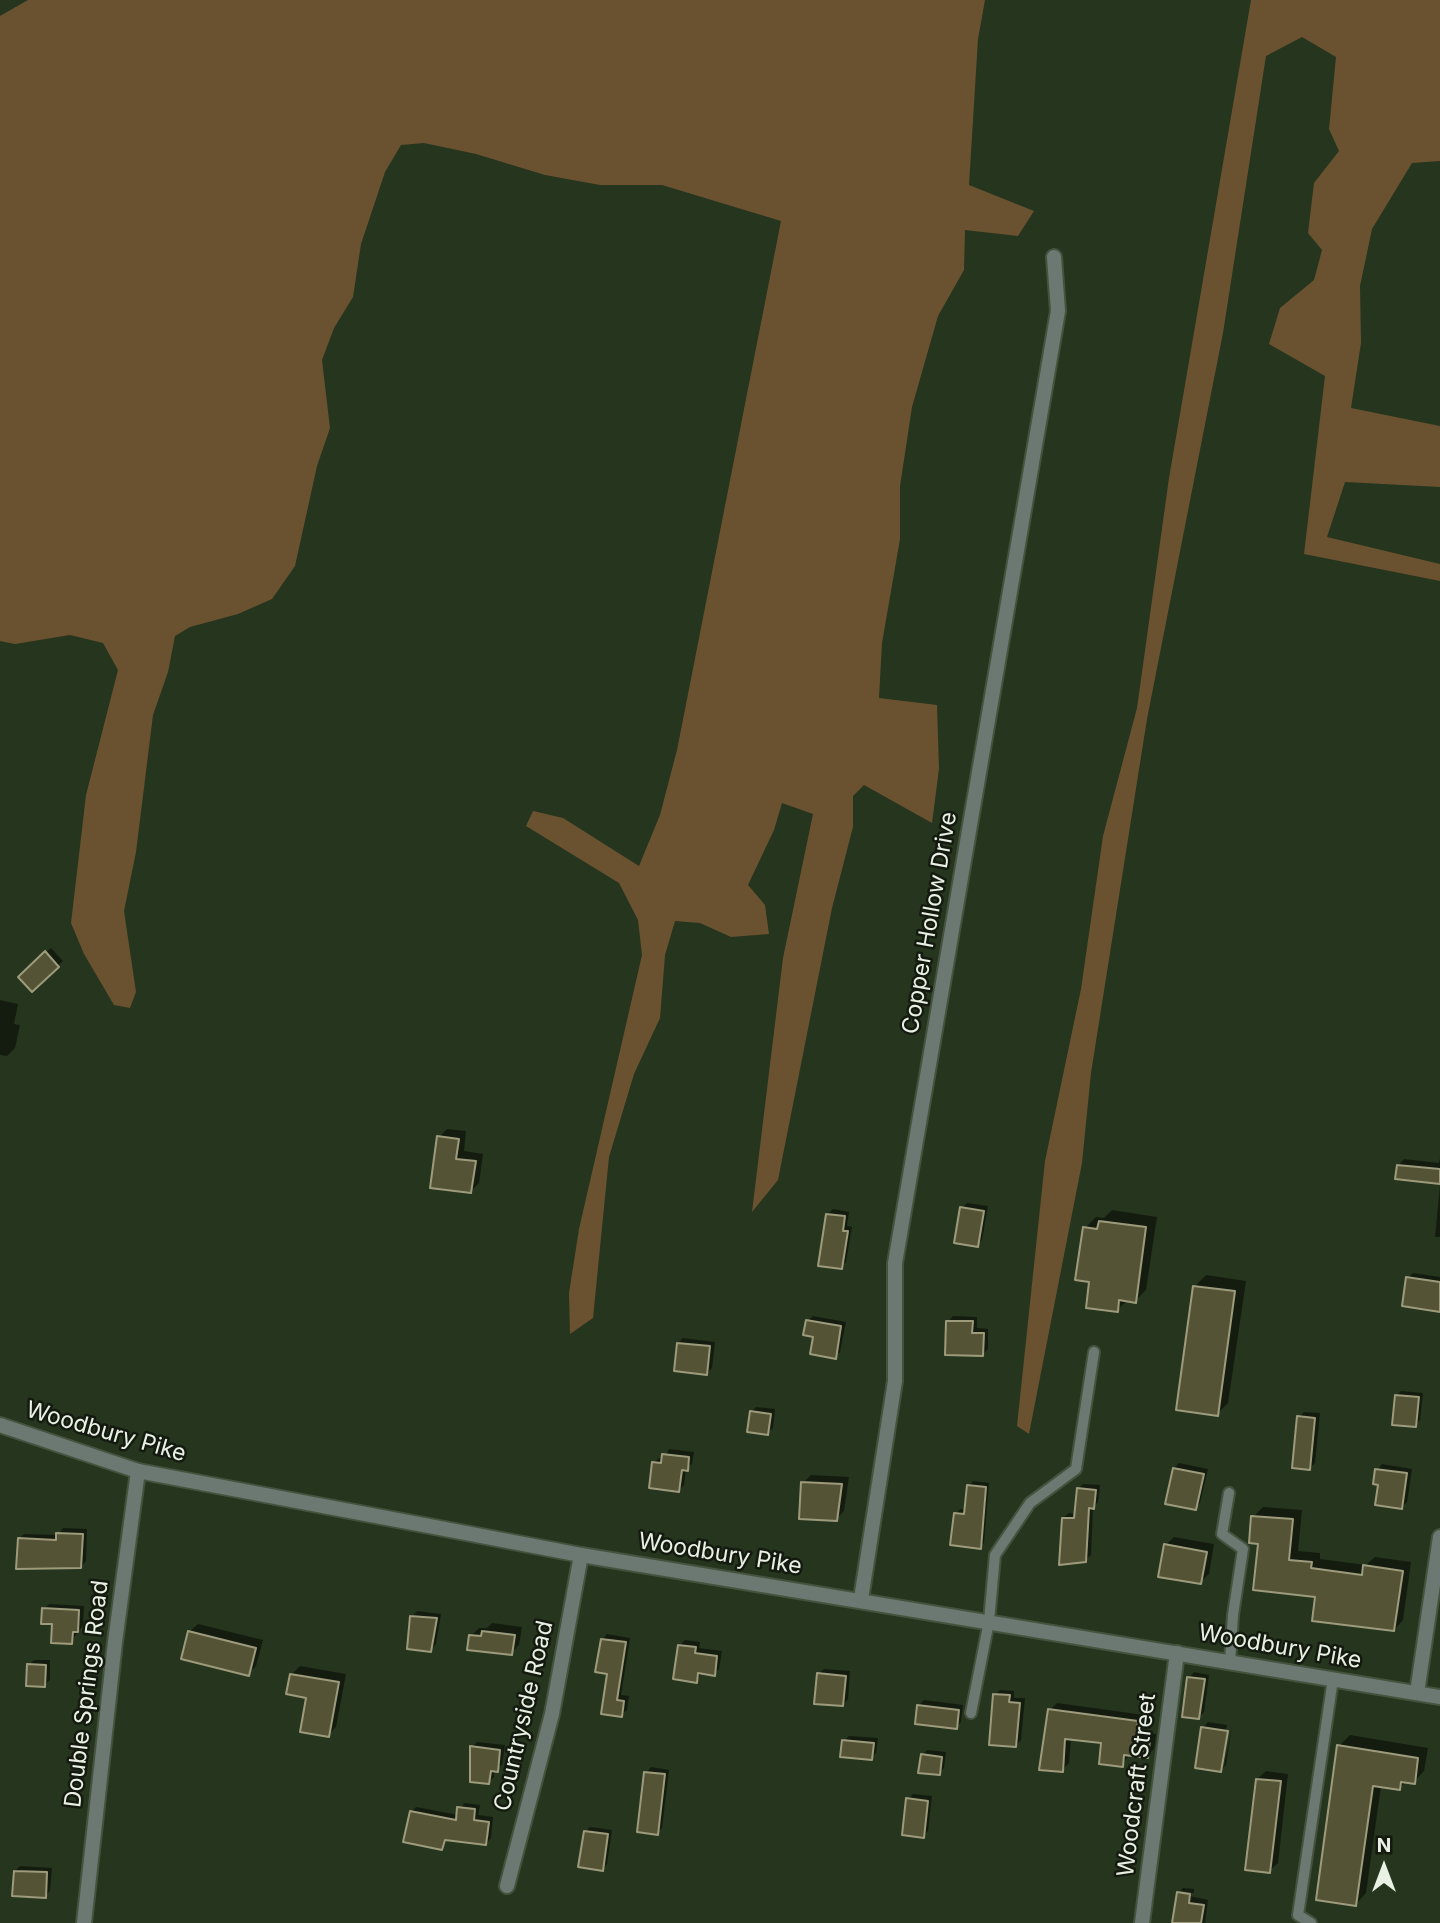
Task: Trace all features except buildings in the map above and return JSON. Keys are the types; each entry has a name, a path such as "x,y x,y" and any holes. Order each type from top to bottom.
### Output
{"street":[{"name":"Copper Hollow Drive","path":"861,1599 895,1381 895,1263 1058,311 1054,257"},
{"name":"Woodbury Pike","path":"0,1425 138,1471 581,1555 861,1599 1440,1698"},
{"name":"Double Springs Road","path":"84,1923 115,1642 138,1471"},
{"path":"1417,1693 1440,1537"},
{"name":"Countryside Road","path":"507,1886 552,1714 581,1555"},
{"name":"Woodcraft Street","path":"1142,1923 1177,1653"}],"lane":[{"path":"971,1713 989,1621 995,1555 1030,1503 1076,1469 1094,1352"},
{"path":"1229,1493 1222,1534 1243,1549 1233,1615 1230,1662"},
{"path":"1311,1923 1298,1915 1333,1679"}],"shaded area":[{"path":"28,0 985,0 978,39 969,185 1034,211 1018,236 965,230 964,270 938,316 912,407 900,486 900,539 882,643 879,698 937,705 939,769 932,823 864,785 853,796 853,827 832,908 778,1180 752,1212 783,958 813,814 782,803 774,830 748,885 765,905 769,934 731,937 700,923 675,921 665,955 660,1018 634,1074 609,1157 593,1318 570,1334 569,1293 579,1229 642,955 638,920 619,883 526,826 533,811 563,818 639,866 660,815 677,750 781,221 662,185 600,185 545,175 476,154 424,143 401,145 385,172 361,244 353,297 334,328 322,360 330,428 317,466 295,566 272,599 238,614 190,627 175,636 168,672 153,715 136,852 124,911 136,992 130,1008 114,1005 84,954 71,923 86,795 118,670 103,643 70,635 15,644 0,641 0,16"},
{"path":"1251,0 1440,0 1440,161 1412,163 1372,229 1360,286 1361,343 1351,408 1440,426 1440,487 1345,482 1327,537 1440,564 1440,581 1304,554 1325,376 1269,344 1280,308 1314,280 1322,250 1308,233 1314,183 1339,151 1329,129 1336,57 1302,37 1266,56 1223,333 1147,719 1091,1073 1082,1163 1029,1434 1017,1426 1045,1161 1081,989 1103,836 1137,708 1169,478"}]}
